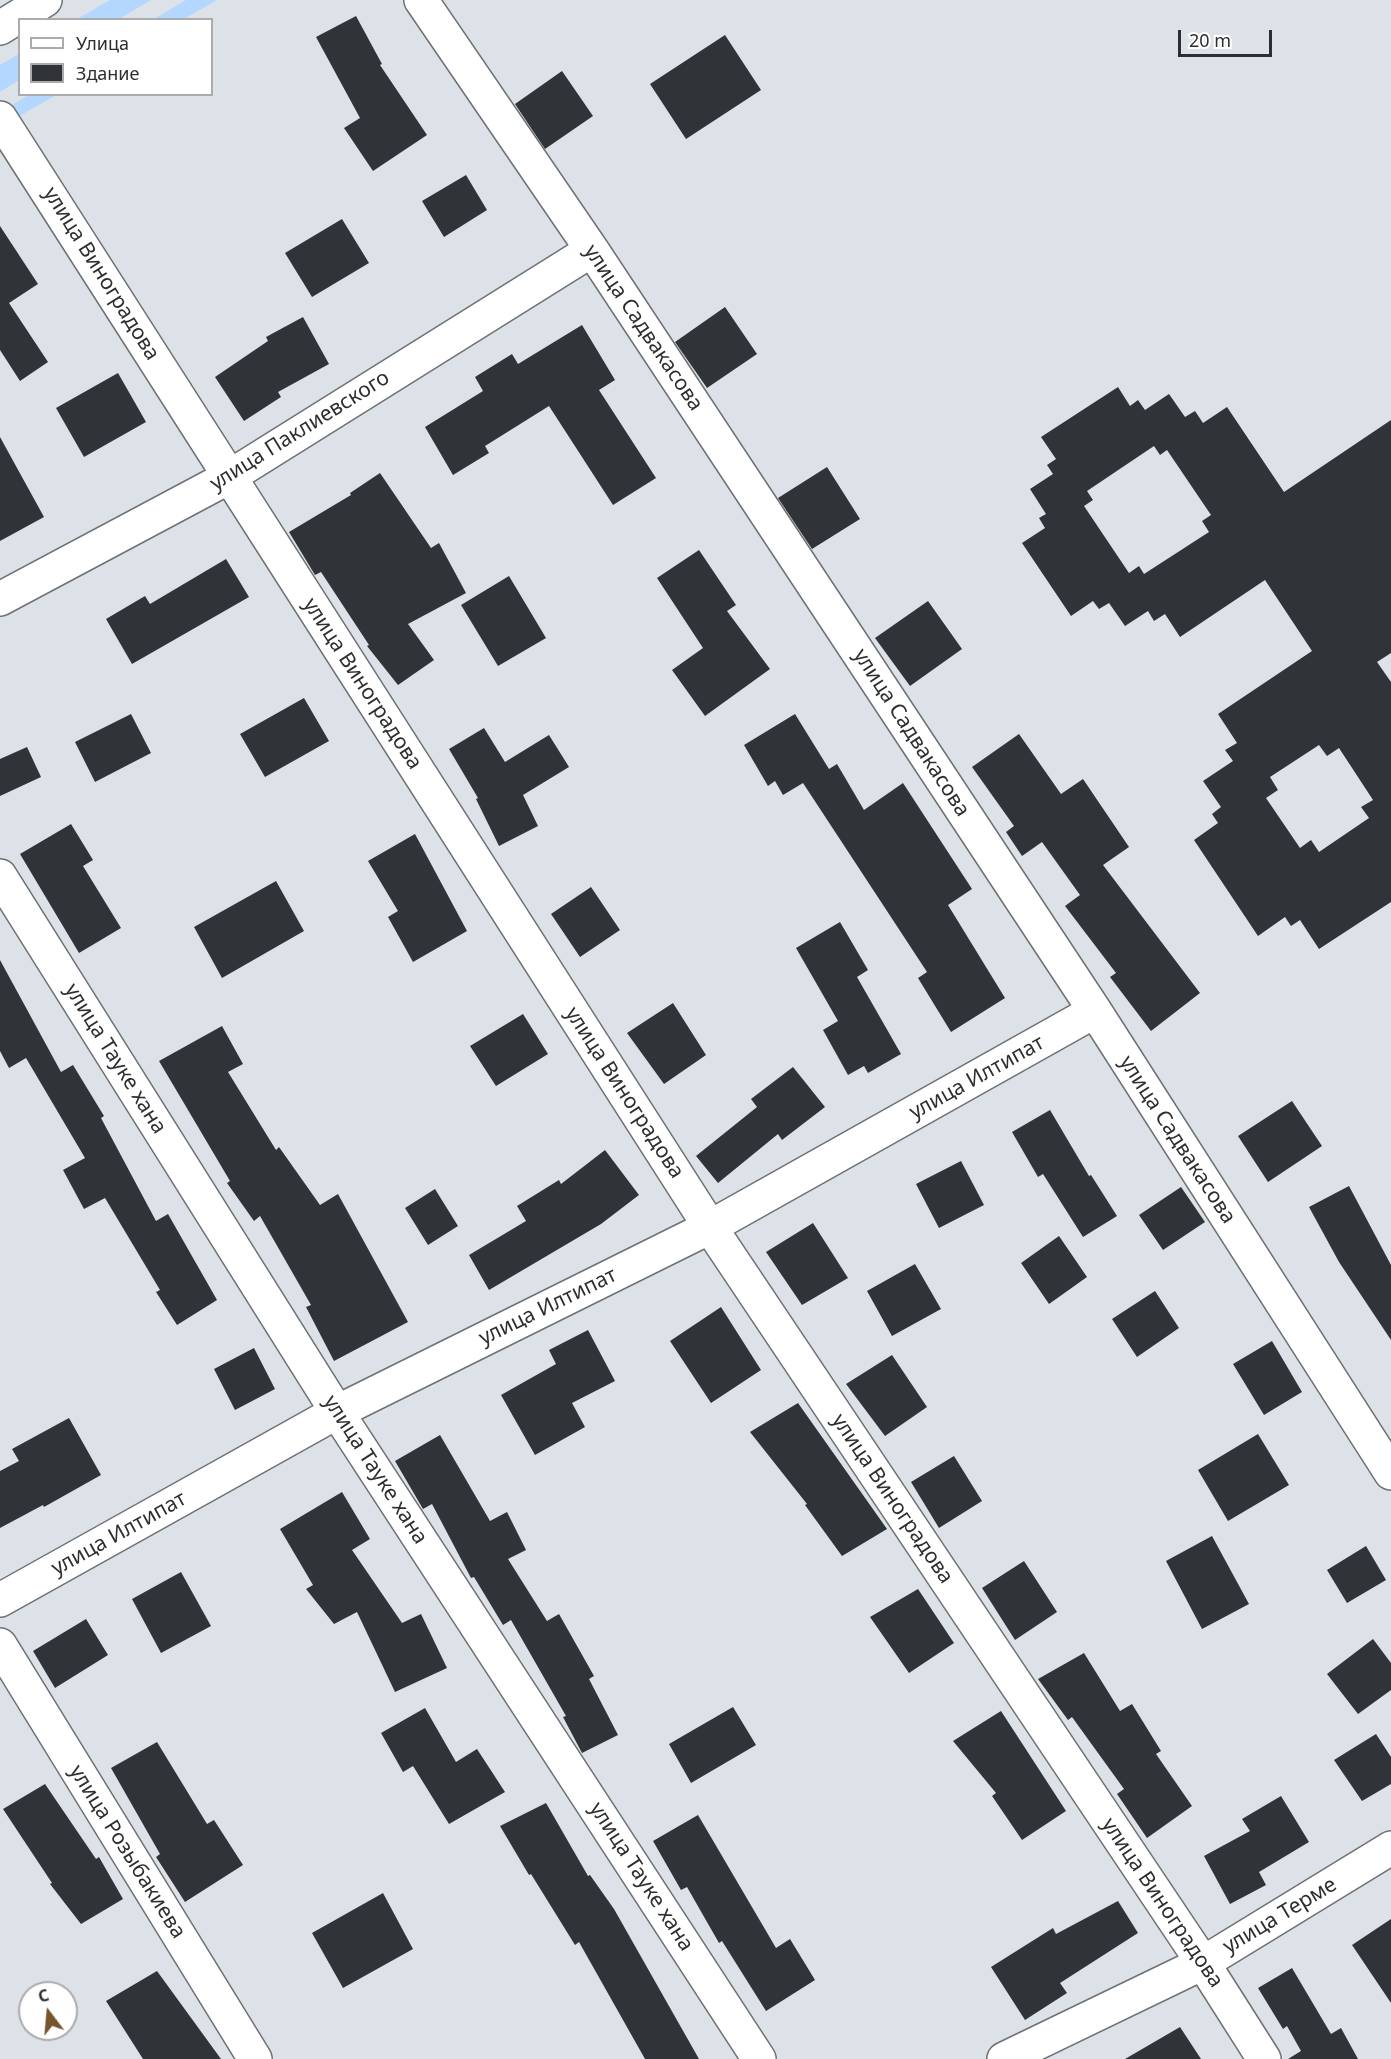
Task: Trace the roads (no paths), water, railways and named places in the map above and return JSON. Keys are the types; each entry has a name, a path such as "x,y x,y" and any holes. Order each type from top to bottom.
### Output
{"street":[{"path":"0,28 45,0"},
{"name":"улица Садвакасова","path":"421,0 592,250 1095,1011 1391,1473"},
{"name":"улица Виноградова","path":"0,118 77,234 229,477 710,1227 1203,1963 1264,2059"},
{"name":"улица Паклиевского","path":"0,599 229,477 592,250"},
{"name":"улица Тауке хана","path":"0,876 337,1412 759,2059"},
{"name":"улица Илтипат","path":"0,1600 337,1412 710,1227 1095,1011"},
{"name":"улица Розыбакиева","path":"0,1645 255,2059"},
{"name":"улица Терме","path":"1004,2059 1203,1963 1391,1848"}]}
